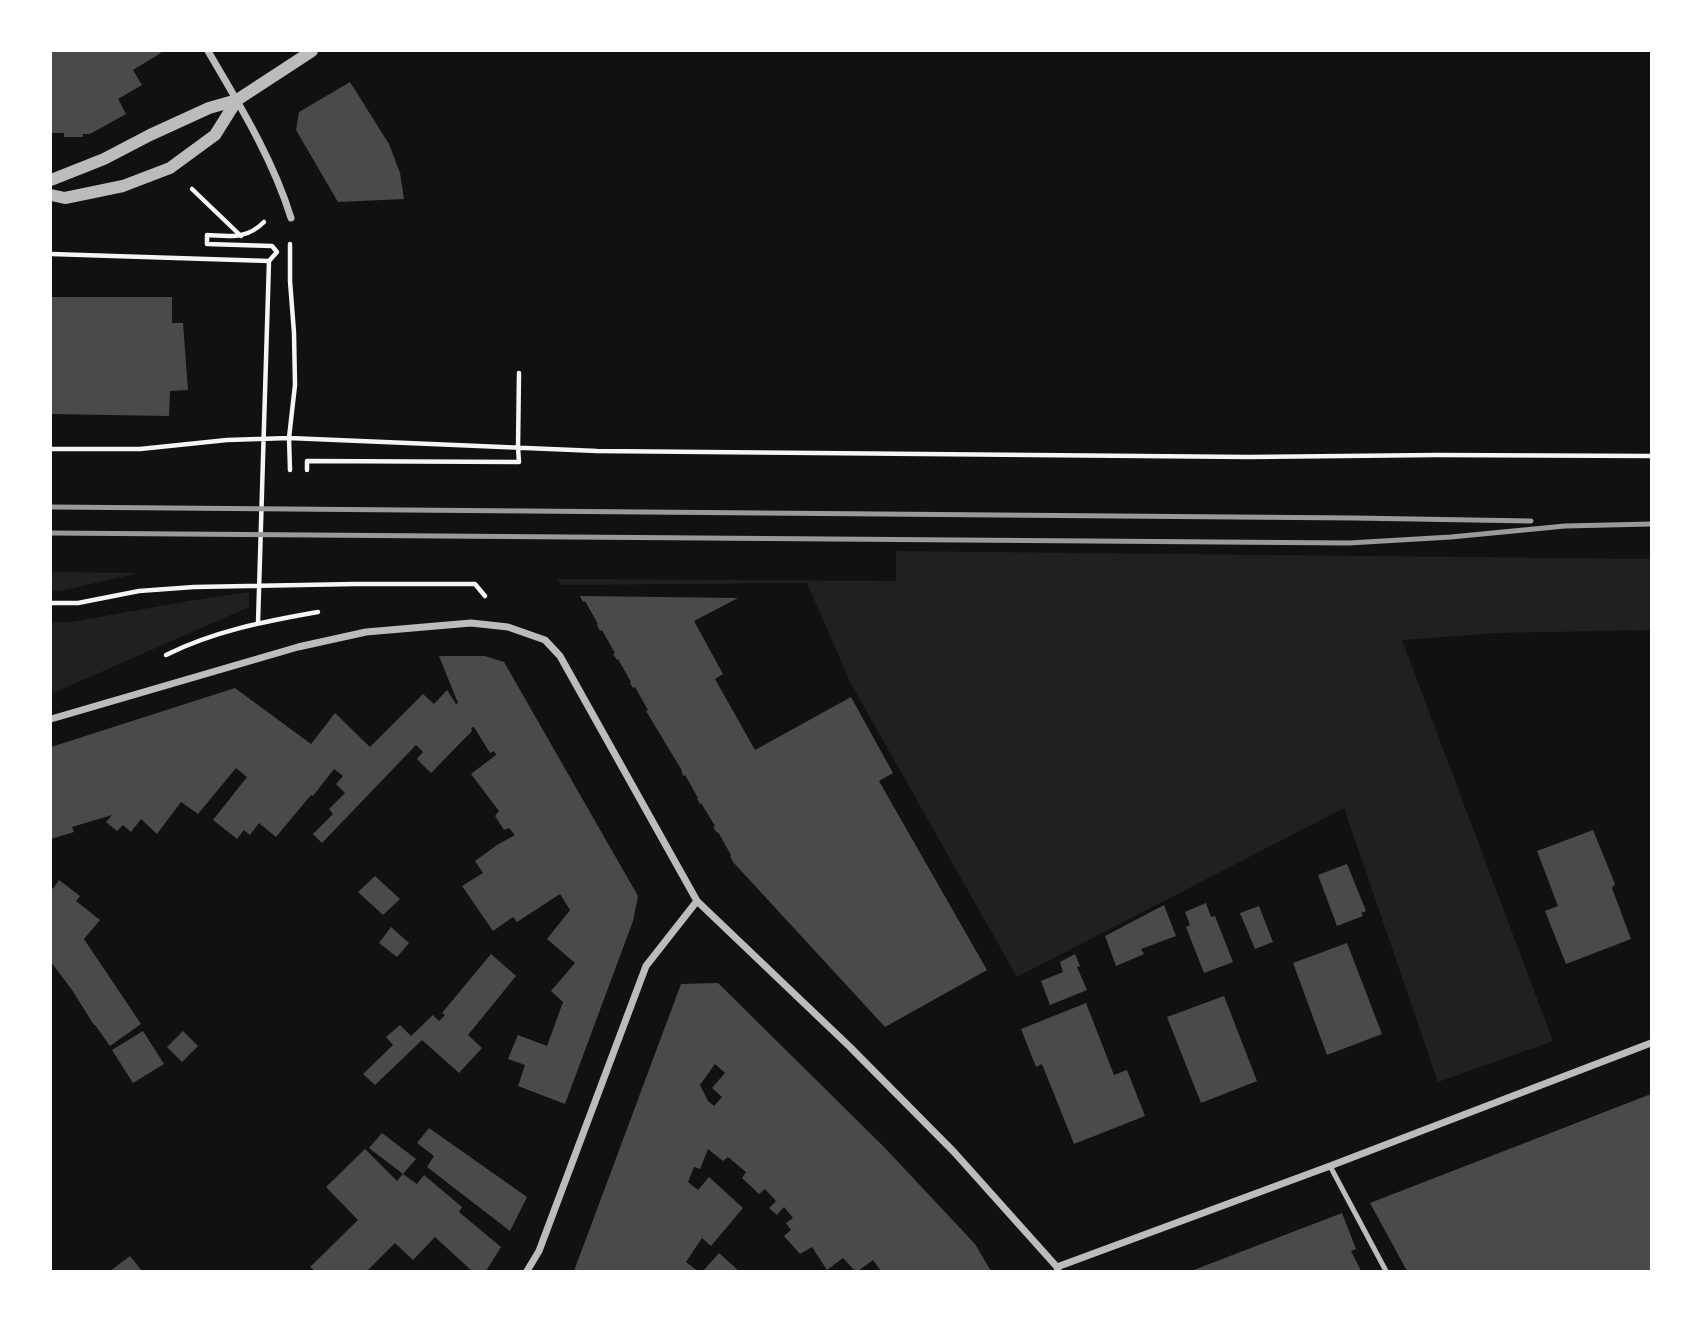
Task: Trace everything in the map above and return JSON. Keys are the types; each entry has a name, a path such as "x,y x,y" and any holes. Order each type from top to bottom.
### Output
{"street":[{"path":"208,51 270,164 291,218"},
{"path":"51,180 104,159 209,107 237,100 312,51"},
{"path":"51,195 65,198 123,186 170,168 215,135 237,100"},
{"path":"51,719 274,654 366,632 471,623 508,627 545,640 560,656 697,901 850,1047 954,1152 1058,1269 1651,1043"},
{"path":"527,1271 539,1251 646,966 697,901"}],"lane":[{"path":"1330,1166 1386,1271"}],"path":[{"path":"170,168 242,237 207,235 207,244 272,246 277,252 269,261 258,623 320,612"},
{"path":"290,470 289,438 295,385 290,281 291,218"},
{"path":"51,254 269,261"},
{"path":"307,470 307,461 519,462 519,373"},
{"path":"51,449 139,449 227,440 289,438 597,452 1236,457 1651,456"},
{"path":"51,603 78,603 139,591 194,587 475,584 508,627"}],"shaded area":[{"path":"896,551 1651,559 1651,630 1498,633 1402,640 1553,1041 1438,1082 1344,808 1017,977 850,682 807,583 561,585 558,579 896,581"},
{"path":"51,572 139,573 51,591"},
{"path":"249,592 249,607 51,694 51,622 71,622"}],"building":[{"path":"51,51 161,53 133,70 142,85 118,99 126,114 90,134 83,134 83,137 64,137 64,133 51,133"},
{"path":"350,82 389,144 400,173 404,199 338,202 296,130 299,112"},
{"path":"51,297 172,297 172,323 183,323 188,390 170,391 169,416 51,414"},
{"path":"580,596 738,598 694,621 723,674 715,679 755,750 851,697 893,773 879,781 987,970 885,1027 733,862 713,827 715,826 685,775 683,776 635,687 633,688"},
{"path":"439,656 485,656 504,662 638,896 633,921 565,1104 518,1086 525,1065 508,1059 518,1035 547,1046 563,1002 551,991 575,963 547,939 570,910 560,894 517,922 513,917 493,931 462,886 483,873 475,861 515,835 509,828 504,830 495,816 499,811 471,774 496,755 494,751 490,753 474,727 431,773 417,759 423,752 416,745 322,843 313,834 333,814 329,809 345,793 336,784 343,776 334,769 276,837 259,823 250,835 244,830 237,839 213,820 247,777 236,768 198,814 181,802 157,834 141,819 131,832 123,825 117,831 106,822 112,815 72,827 74,832 51,839 51,747 235,688 311,744 335,713 370,747 423,694 434,704 447,690 456,704 458,703"},
{"path":"1593,830 1615,884 1612,888 1631,939 1566,964 1545,911 1558,906 1537,851"},
{"path":"1347,864 1366,911 1361,913 1363,916 1337,926 1318,875"},
{"path":"375,876 400,899 383,915 358,892"},
{"path":"59,880 80,896 76,901 100,920 84,939 141,1024 110,1046 51,962 51,886 53,889"},
{"path":"1206,903 1211,917 1215,916 1233,962 1204,973 1186,927 1190,925 1185,912"},
{"path":"1164,905 1176,936 1141,949 1144,954 1116,966 1105,936"},
{"path":"1259,906 1273,942 1255,949 1240,913"},
{"path":"391,927 409,943 397,957 379,943"},
{"path":"1347,943 1382,1034 1327,1055 1293,963"},
{"path":"491,954 516,976 468,1035 482,1048 459,1073 422,1040 375,1085 363,1074 393,1045 386,1037 400,1025 411,1036 433,1015 439,1021 445,1015 442,1013"},
{"path":"1075,954 1080,966 1077,967 1087,990 1050,1005 1041,981 1063,972 1060,962"},
{"path":"718,983 885,1148 975,1244 991,1271 881,1271 873,1260 855,1271 843,1258 827,1270 812,1247 800,1254 784,1236 791,1230 786,1223 793,1218 784,1207 777,1215 769,1208 776,1201 765,1189 759,1194 742,1178 746,1172 728,1157 723,1161 708,1149 700,1169 694,1167 688,1182 698,1190 709,1177 743,1208 711,1246 702,1238 686,1262 698,1271 574,1271 681,984","holes":["715,1064 725,1073 712,1088 722,1097 714,1106 708,1101 700,1085"]},
{"path":"1224,996 1257,1081 1201,1103 1167,1017"},
{"path":"1086,1003 1114,1075 1127,1070 1145,1116 1074,1144 1042,1064 1036,1067 1021,1029"},
{"path":"143,1031 164,1064 133,1083 112,1050"},
{"path":"183,1031 198,1046 182,1062 167,1047"},
{"path":"1651,1094 1651,1271 1407,1271 1370,1203"},
{"path":"429,1128 527,1197 510,1231 427,1167 434,1156 417,1143"},
{"path":"382,1133 416,1159 403,1174 369,1148"},
{"path":"365,1149 397,1181 403,1174 417,1184 424,1175 462,1207 459,1212 501,1247 486,1271 472,1271 435,1237 413,1260 395,1243 367,1271 315,1271 310,1267 358,1220 326,1187"},
{"path":"1342,1213 1356,1249 1351,1251 1361,1271 1191,1271"},
{"path":"719,1253 739,1271 703,1271"},
{"path":"130,1256 142,1271 110,1271"}],"railway":[{"path":"51,507 1531,521"},
{"path":"51,533 1349,543 1565,526 1651,524"}]}
